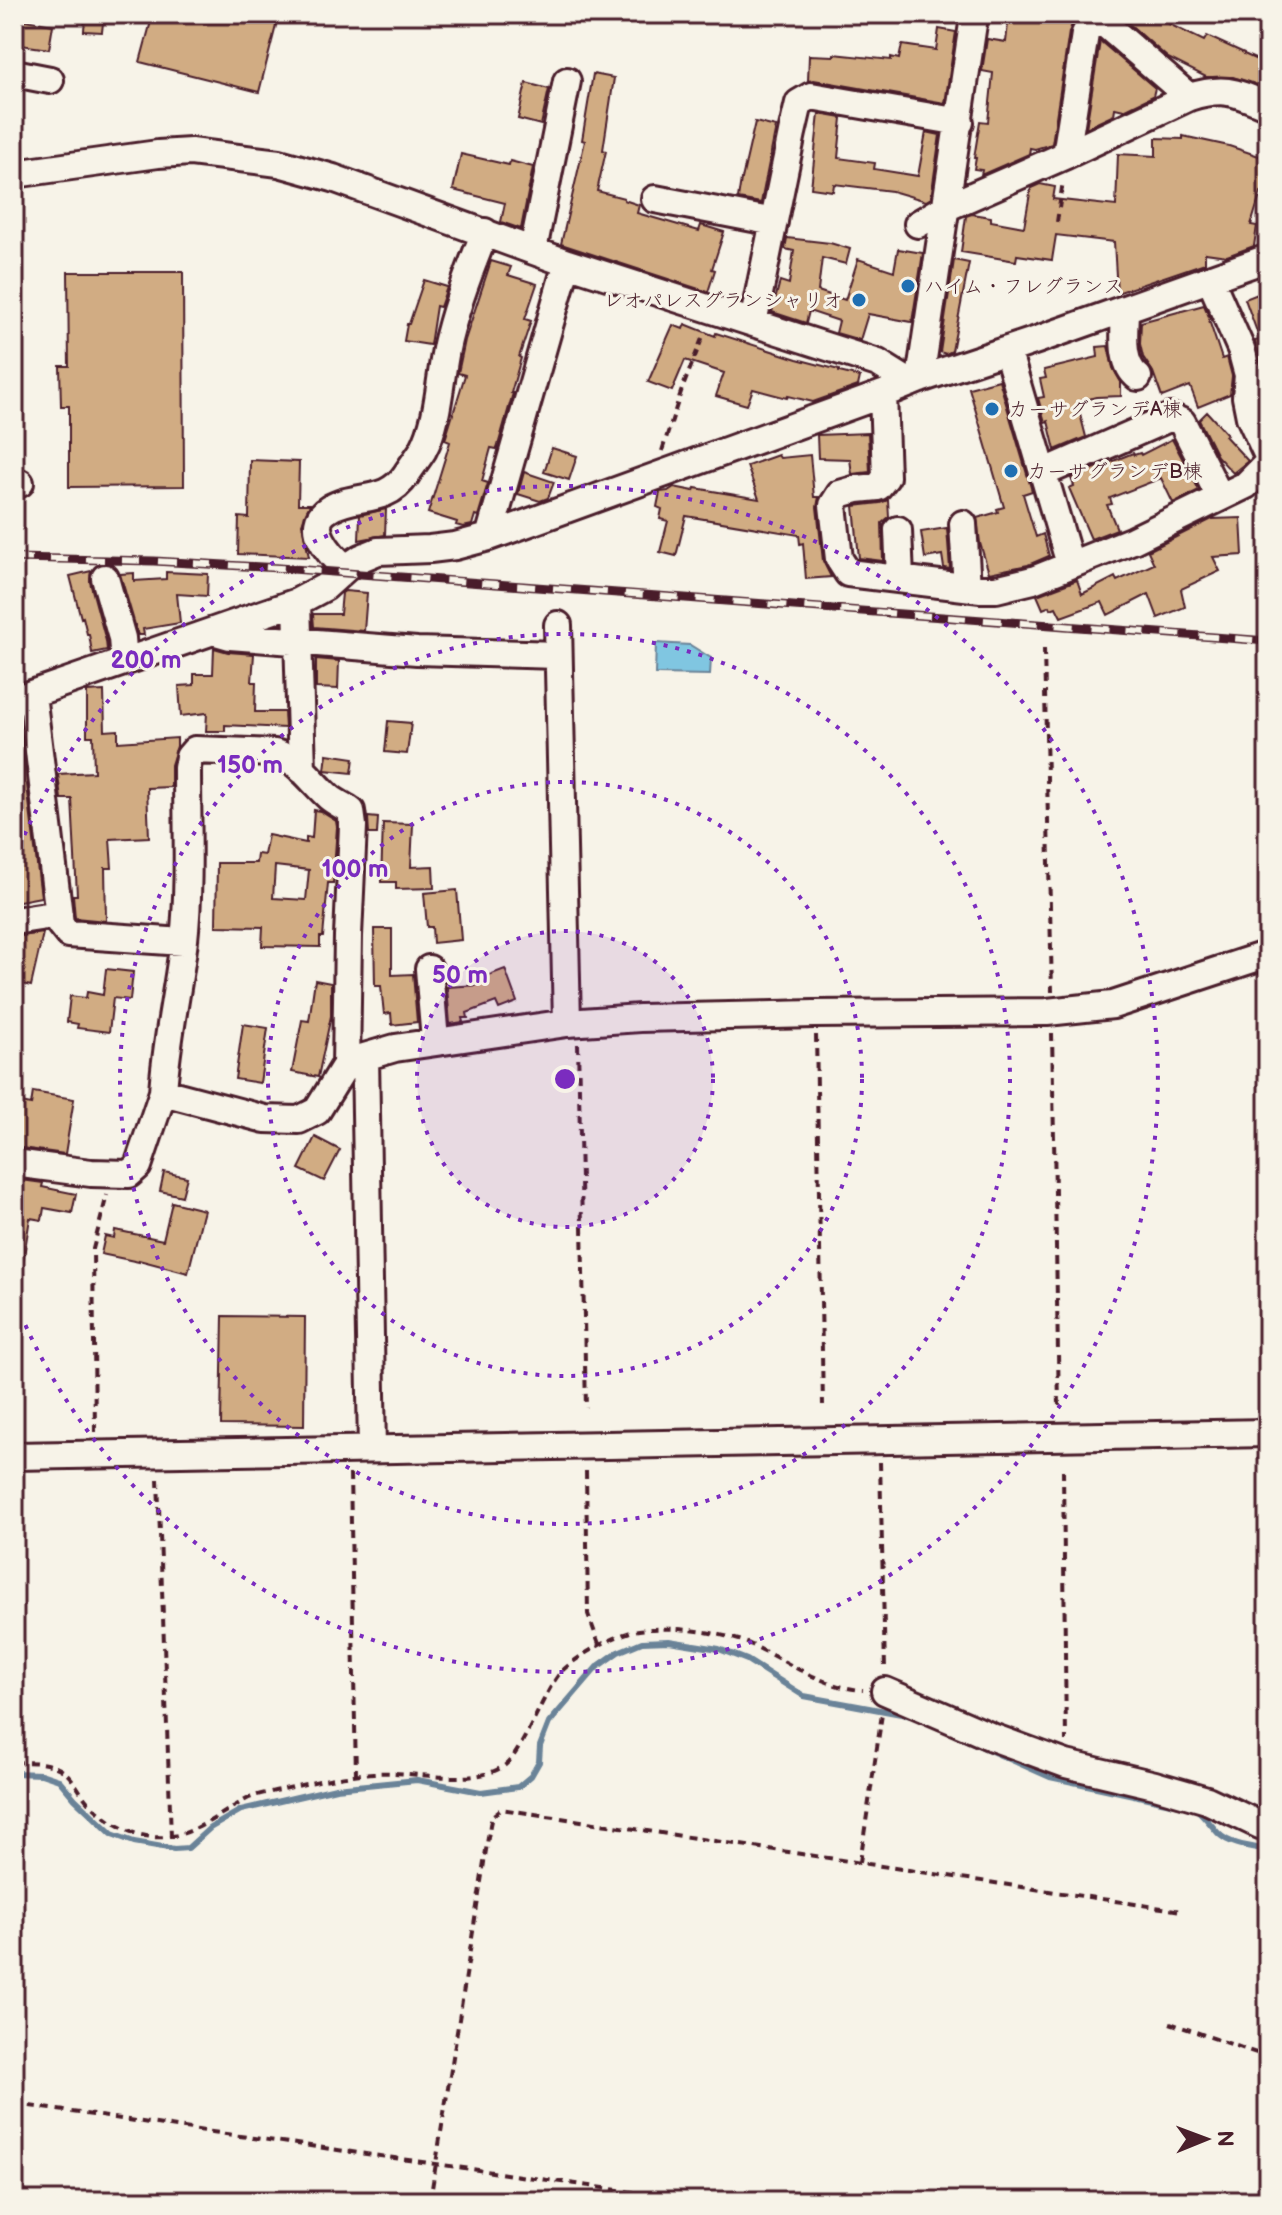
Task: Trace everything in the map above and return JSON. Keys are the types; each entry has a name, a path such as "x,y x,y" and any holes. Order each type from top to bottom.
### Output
{"street":[{"path":"915,381 960,122 974,17"},
{"path":"1066,155 1085,34 1089,26 1096,23 1106,25 1189,97"},
{"path":"14,73 50,80"},
{"path":"533,250 567,81"},
{"path":"918,224 945,208 1189,97 1210,90 1225,90 1268,106"},
{"path":"753,323 799,103 811,96 960,122"},
{"path":"14,174 191,152 279,163 333,178 567,263 878,363 915,381"},
{"path":"655,199 774,222"},
{"path":"346,568 325,548 318,532 320,520 332,507 388,492 400,483 423,449 436,408 448,340 462,290 485,232"},
{"path":"183,942 68,934 60,924 23,697 297,602 325,587 361,558 378,551 455,546 489,537 915,381 1268,258"},
{"path":"489,537 567,263"},
{"path":"1210,279 1241,349 1248,375 1246,397 1250,417 1268,456"},
{"path":"1125,309 1127,361 1130,371 1138,377"},
{"path":"1007,350 1070,564"},
{"path":"883,394 886,477 878,487 840,494 833,505 839,559 848,573 996,589 1033,580 1133,540 1246,485 1268,463"},
{"path":"1043,473 1171,417 1182,422 1220,497"},
{"path":"963,524 967,587"},
{"path":"898,530 900,579"},
{"path":"105,578 122,638 124,662"},
{"path":"297,602 302,770"},
{"path":"558,625 572,1022"},
{"path":"215,630 230,636 417,651 558,655"},
{"path":"14,1163 113,1174 129,1174 138,1166 163,1092 183,942 189,757 195,750 284,755 330,798 351,811 353,819 347,950 356,1062 372,1449"},
{"path":"14,921 59,914"},
{"path":"163,1092 265,1119 299,1120 317,1111 356,1062 395,1048 435,1041 572,1022 640,1018 1052,1011 1113,1005 1268,954"},
{"path":"429,969 435,1041"},
{"path":"14,1456 1268,1433"},
{"path":"885,1691 992,1737 1066,1764 1207,1800 1268,1826"}],"path":[{"path":"1057,222 1066,155"},
{"path":"655,476 681,392 714,311"},
{"path":"1044,649 1059,1406"},
{"path":"811,1014 817,1041 823,1405"},
{"path":"572,1022 586,1408"},
{"path":"96,1454 93,1249 113,1174"},
{"path":"860,1862 885,1691 879,1441"},
{"path":"1063,1470 1066,1764"},
{"path":"586,1471 588,1614 599,1644"},
{"path":"350,1474 356,1775"},
{"path":"158,1479 171,1837"},
{"path":"14,1763 51,1765 67,1774 88,1802 118,1826 151,1838 171,1837 207,1822 252,1797 318,1781 374,1773 455,1777 483,1775 507,1765 560,1673 599,1644 638,1630 686,1630 748,1643 811,1675 850,1689 885,1691"},
{"path":"430,2201 490,1825 492,1816 501,1809 1182,1911"},
{"path":"1170,2023 1268,2057"},
{"path":"16,2104 695,2201"}],"water":[{"path":"656,643 690,645 711,658 710,675 655,674"}],"building":[{"path":"85,14 104,14 102,32 84,31"},
{"path":"153,14 279,14 259,92 140,62"},
{"path":"1009,14 1031,14 1073,22 1052,144 1030,148 1029,154 981,175 982,170 974,169 974,158 980,121 988,122 993,73 982,71 987,39 1006,42"},
{"path":"1118,14 1162,14 1172,19 1169,24 1204,41 1207,36 1268,65 1268,89 1233,77 1206,77 1168,58"},
{"path":"14,18 53,25 49,49 14,44"},
{"path":"939,29 956,32 945,103 808,81 809,55 899,59 902,45 936,50"},
{"path":"1100,41 1155,88 1153,96 1124,110 1115,108 1114,115 1086,128"},
{"path":"593,74 614,78 603,150 606,151 597,191 639,205 637,213 699,231 701,225 724,232 708,292 561,244 585,141 582,140"},
{"path":"526,83 549,89 541,125 518,119"},
{"path":"819,114 842,118 838,158 875,163 874,169 918,176 926,132 940,135 931,198 926,201 892,191 834,184 833,191 811,188"},
{"path":"755,122 776,127 761,203 738,199"},
{"path":"1183,136 1268,159 1268,195 1261,192 1251,225 1257,226 1254,246 1227,256 1205,253 1205,263 1117,293 1114,242 1056,235 1052,260 1017,255 1016,261 961,252 966,216 991,217 991,221 1024,227 1031,188 1040,184 1055,187 1053,199 1116,206 1118,154 1156,156 1156,138 1183,139"},
{"path":"461,154 533,167 521,229 501,222 505,203 453,190"},
{"path":"787,238 830,243 850,249 846,264 822,258 818,291 845,300 858,259 894,271 898,249 923,253 912,322 868,314 860,340 836,333 839,321 809,311 806,323 772,312 780,281 789,284 794,251 785,249"},
{"path":"954,260 969,263 952,351 946,354 940,352"},
{"path":"491,261 511,267 508,275 537,284 525,319 531,321 519,357 513,393 497,449 491,448 482,481 488,483 478,516 475,515 472,525 463,527 456,525 457,522 428,513 450,442 445,440 465,375 458,373 465,340"},
{"path":"68,272 183,272 184,486 69,487 69,406 61,406 60,366 69,366"},
{"path":"424,280 447,287 440,307 436,306 430,345 404,341 407,324"},
{"path":"1268,290 1268,379 1264,381 1255,341 1260,340 1245,299"},
{"path":"1204,305 1222,359 1227,357 1232,376 1230,394 1198,407 1190,386 1162,397 1153,372 1143,357 1141,322"},
{"path":"685,324 715,336 716,333 860,377 858,386 813,402 753,389 747,405 716,396 724,373 685,360 672,391 648,382 673,325 683,329"},
{"path":"1108,346 1113,368 1121,382 1121,396 1077,402 1086,437 1055,450 1038,398 1044,397 1040,379 1046,378 1044,370 1098,357 1097,347"},
{"path":"999,380 1032,491 1023,494 1036,537 1043,534 1049,556 1028,565 989,573 977,518 1004,507 969,388"},
{"path":"1207,412 1248,461 1233,473 1217,456 1199,420"},
{"path":"868,433 870,472 852,474 850,459 818,458 817,435"},
{"path":"1172,439 1199,490 1173,503 1161,478 1110,498 1112,504 1107,505 1117,529 1091,539 1069,488 1074,486 1071,478 1133,453 1141,455"},
{"path":"552,448 577,456 569,480 544,472"},
{"path":"778,455 780,458 810,455 814,497 819,497 817,507 823,561 831,577 806,579 803,543 800,544 799,535 686,516 676,556 660,552 668,521 660,519 662,509 657,507 660,492 674,487 694,491 695,488 759,499 747,466"},
{"path":"250,460 299,462 298,504 310,504 302,524 309,557 238,554 239,517 249,518"},
{"path":"524,472 554,482 548,498 540,501 518,494"},
{"path":"888,500 889,517 882,523 883,561 859,558 854,506"},
{"path":"386,509 385,535 359,540 360,515"},
{"path":"1241,518 1243,555 1213,557 1220,571 1181,589 1185,607 1158,618 1149,594 1108,615 1102,602 1061,617 1056,607 1043,609 1037,595 1077,580 1082,594 1115,577 1117,581 1154,564 1148,551 1212,519"},
{"path":"947,528 950,569 944,568 942,555 925,558 921,532"},
{"path":"91,571 90,582 107,650 92,653 70,576"},
{"path":"166,572 208,574 207,596 177,594 180,623 143,629 144,635 138,635 120,574 134,573 134,581 166,579"},
{"path":"342,593 367,593 364,631 314,627 313,614 340,614"},
{"path":"214,648 254,654 252,682 256,682 255,712 284,712 285,728 225,725 225,731 206,731 207,713 181,716 179,686 194,685 194,674 213,674"},
{"path":"316,659 339,661 338,689 316,688"},
{"path":"104,691 105,731 118,730 118,742 177,738 171,765 171,787 147,788 149,837 110,839 112,868 105,868 106,921 75,918 73,895 77,895 72,799 61,799 58,774 94,772 93,736 87,736 87,692"},
{"path":"19,721 41,897 14,902 14,722"},
{"path":"388,721 411,723 407,754 385,752"},
{"path":"327,754 354,758 352,773 325,770"},
{"path":"314,810 336,821 333,883 328,883 320,947 262,946 263,927 216,926 217,863 256,863 257,854 264,855 268,835 306,843 306,837 312,838","holes":["275,866 309,870 306,900 273,898"]},
{"path":"368,817 378,818 377,834 369,834"},
{"path":"383,823 413,824 411,867 433,866 434,888 396,889 396,882 381,882"},
{"path":"457,890 461,940 433,943 432,927 427,927 424,893"},
{"path":"374,929 392,929 392,975 413,974 417,1022 392,1025 391,1013 384,1014 381,986 375,986"},
{"path":"43,933 31,986 14,982 14,937"},
{"path":"106,969 133,972 130,1000 113,998 109,1032 77,1028 78,1024 67,1022 70,996 86,998 87,992 103,995"},
{"path":"505,969 517,1002 499,1009 496,1002 467,1013 468,1018 462,1018 463,1022 450,1024 447,987 478,985 476,980"},
{"path":"315,980 331,983 331,1016 318,1077 292,1072 302,1020 309,1021"},
{"path":"243,1024 268,1028 260,1083 235,1079"},
{"path":"33,1092 74,1099 65,1154 14,1147 21,1103 31,1105"},
{"path":"315,1137 340,1150 324,1181 299,1169"},
{"path":"164,1172 187,1177 182,1196 160,1191"},
{"path":"14,1179 43,1183 42,1187 76,1194 72,1213 44,1208 42,1220 30,1218 23,1262 14,1261"},
{"path":"172,1202 204,1210 188,1273 101,1254 105,1236 114,1238 115,1230 163,1240"},
{"path":"223,1316 305,1317 304,1426 221,1425"}],"waterway":[{"path":"14,1773 41,1774 59,1780 112,1834 134,1842 174,1849 188,1848 210,1828 241,1810 336,1788 417,1780 481,1792 518,1787 531,1776 539,1762 540,1746 549,1723 597,1667 618,1652 642,1642 669,1641 719,1649 747,1660 804,1696 912,1716"},
{"path":"955,1735 1050,1777 1180,1805"},
{"path":"1195,1808 1228,1840 1268,1850"},
{"path":"14,1891 21,1910 14,1930"}],"railway":[{"path":"1246,14 1268,24"},
{"path":"14,558 279,568 1268,641"}],"place":[{"name":"ハイム・フレグランス","path":"908,286"},
{"name":"レオパレスグランシャリオ","path":"859,300"},
{"name":"カーサグランデA棟","path":"992,409"},
{"name":"カーサグランデB棟","path":"1011,471"}]}
